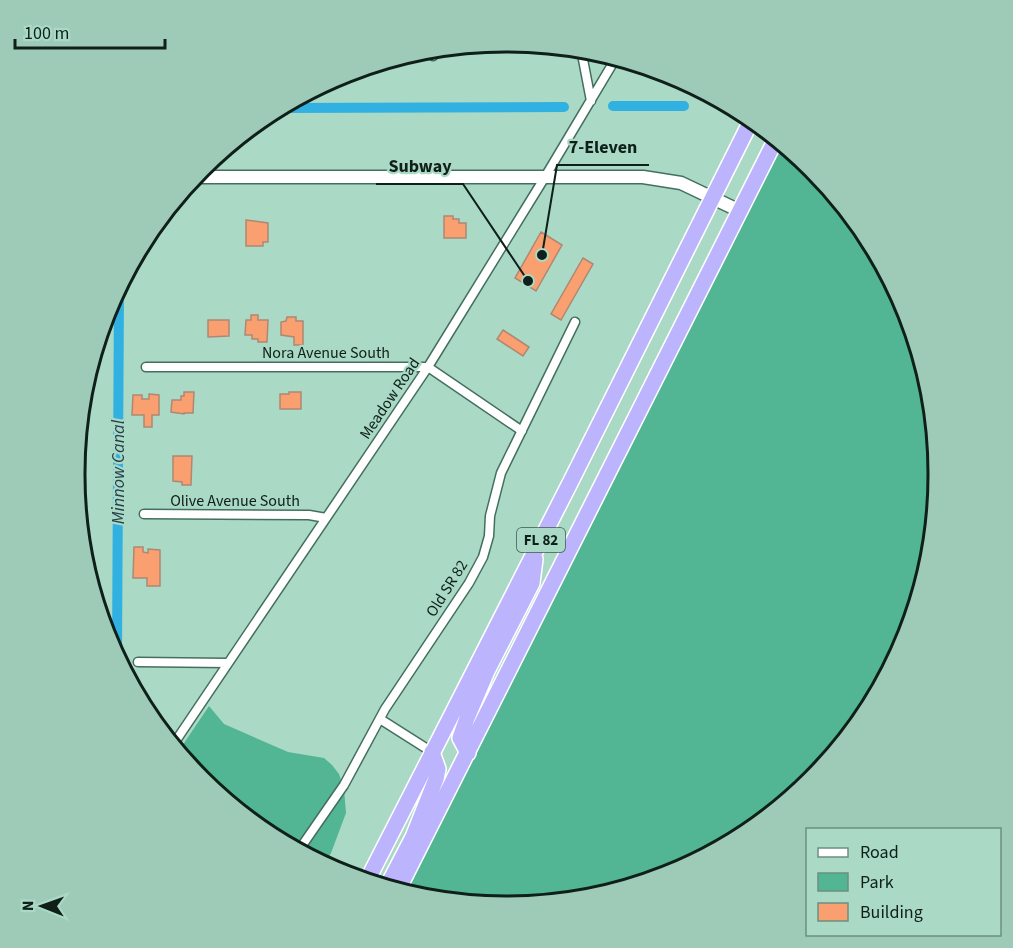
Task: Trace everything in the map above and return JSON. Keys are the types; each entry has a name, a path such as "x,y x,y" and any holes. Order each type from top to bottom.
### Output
{"highway":[{"name":"FL 82","path":"372,873 747,129"},
{"name":"FL 82","path":"402,882 772,147"},
{"path":"468,753 460,738 487,671 532,583 536,550"},
{"path":"391,879 413,837 436,779 438,769 432,752"}],"street":[{"path":"583,60 591,101"},
{"name":"Meadow Road","path":"178,738 428,367 611,66"},
{"path":"207,177 656,178 681,183 740,211"},
{"name":"Old SR 82","path":"304,843 344,784 380,719 469,584 483,557 489,536 494,495 501,473 575,322"},
{"name":"Nora Avenue South","path":"146,367 428,367"},
{"path":"428,367 522,431"},
{"name":"Olive Avenue South","path":"144,514 309,515 326,519"},
{"path":"138,662 228,663"},
{"path":"380,719 432,752"}],"green space":[{"path":"777,151 805,176 841,217 872,263 906,339 920,392 928,474 924,529 914,583 885,660 872,685 841,731 805,772 784,791 741,824 693,852 616,881 562,892 506,896 451,892 408,884 472,757 475,756 474,753"},
{"path":"209,706 224,724 288,752 324,758 339,774 344,789 346,813 329,856 296,839 250,808 208,772 183,744"}],"building":[{"path":"444,216 453,216 453,219 459,219 459,223 466,223 466,238 444,238"},
{"path":"246,220 268,223 268,242 263,242 263,246 246,246"},
{"path":"541,232 562,245 536,291 515,278"},
{"path":"583,258 593,264 561,320 551,314"},
{"path":"251,315 258,315 258,320 268,320 267,342 258,342 258,339 252,339 252,335 245,335 246,320 251,320"},
{"path":"287,317 296,317 296,321 303,321 303,345 294,345 294,337 281,335 281,322 286,321"},
{"path":"208,320 229,320 229,336 208,337"},
{"path":"503,330 529,347 523,356 497,339"},
{"path":"184,392 194,392 193,413 171,412 172,400 181,400"},
{"path":"289,392 301,392 301,409 280,409 280,394 289,394"},
{"path":"149,394 159,395 159,415 152,415 152,427 144,427 144,415 132,415 133,395 142,395 142,399 149,399"},
{"path":"173,456 192,456 191,485 182,485 182,482 173,481"},
{"path":"134,547 143,547 143,552 148,553 148,549 160,550 160,586 147,586 147,578 133,578"}],"waterway":[{"path":"613,106 684,106"},
{"path":"298,108 564,107"},
{"name":"Minnow Canal","path":"117,635 119,309"}],"place":[{"name":"7-Eleven","path":"542,255"},
{"name":"Subway","path":"528,281"}]}
